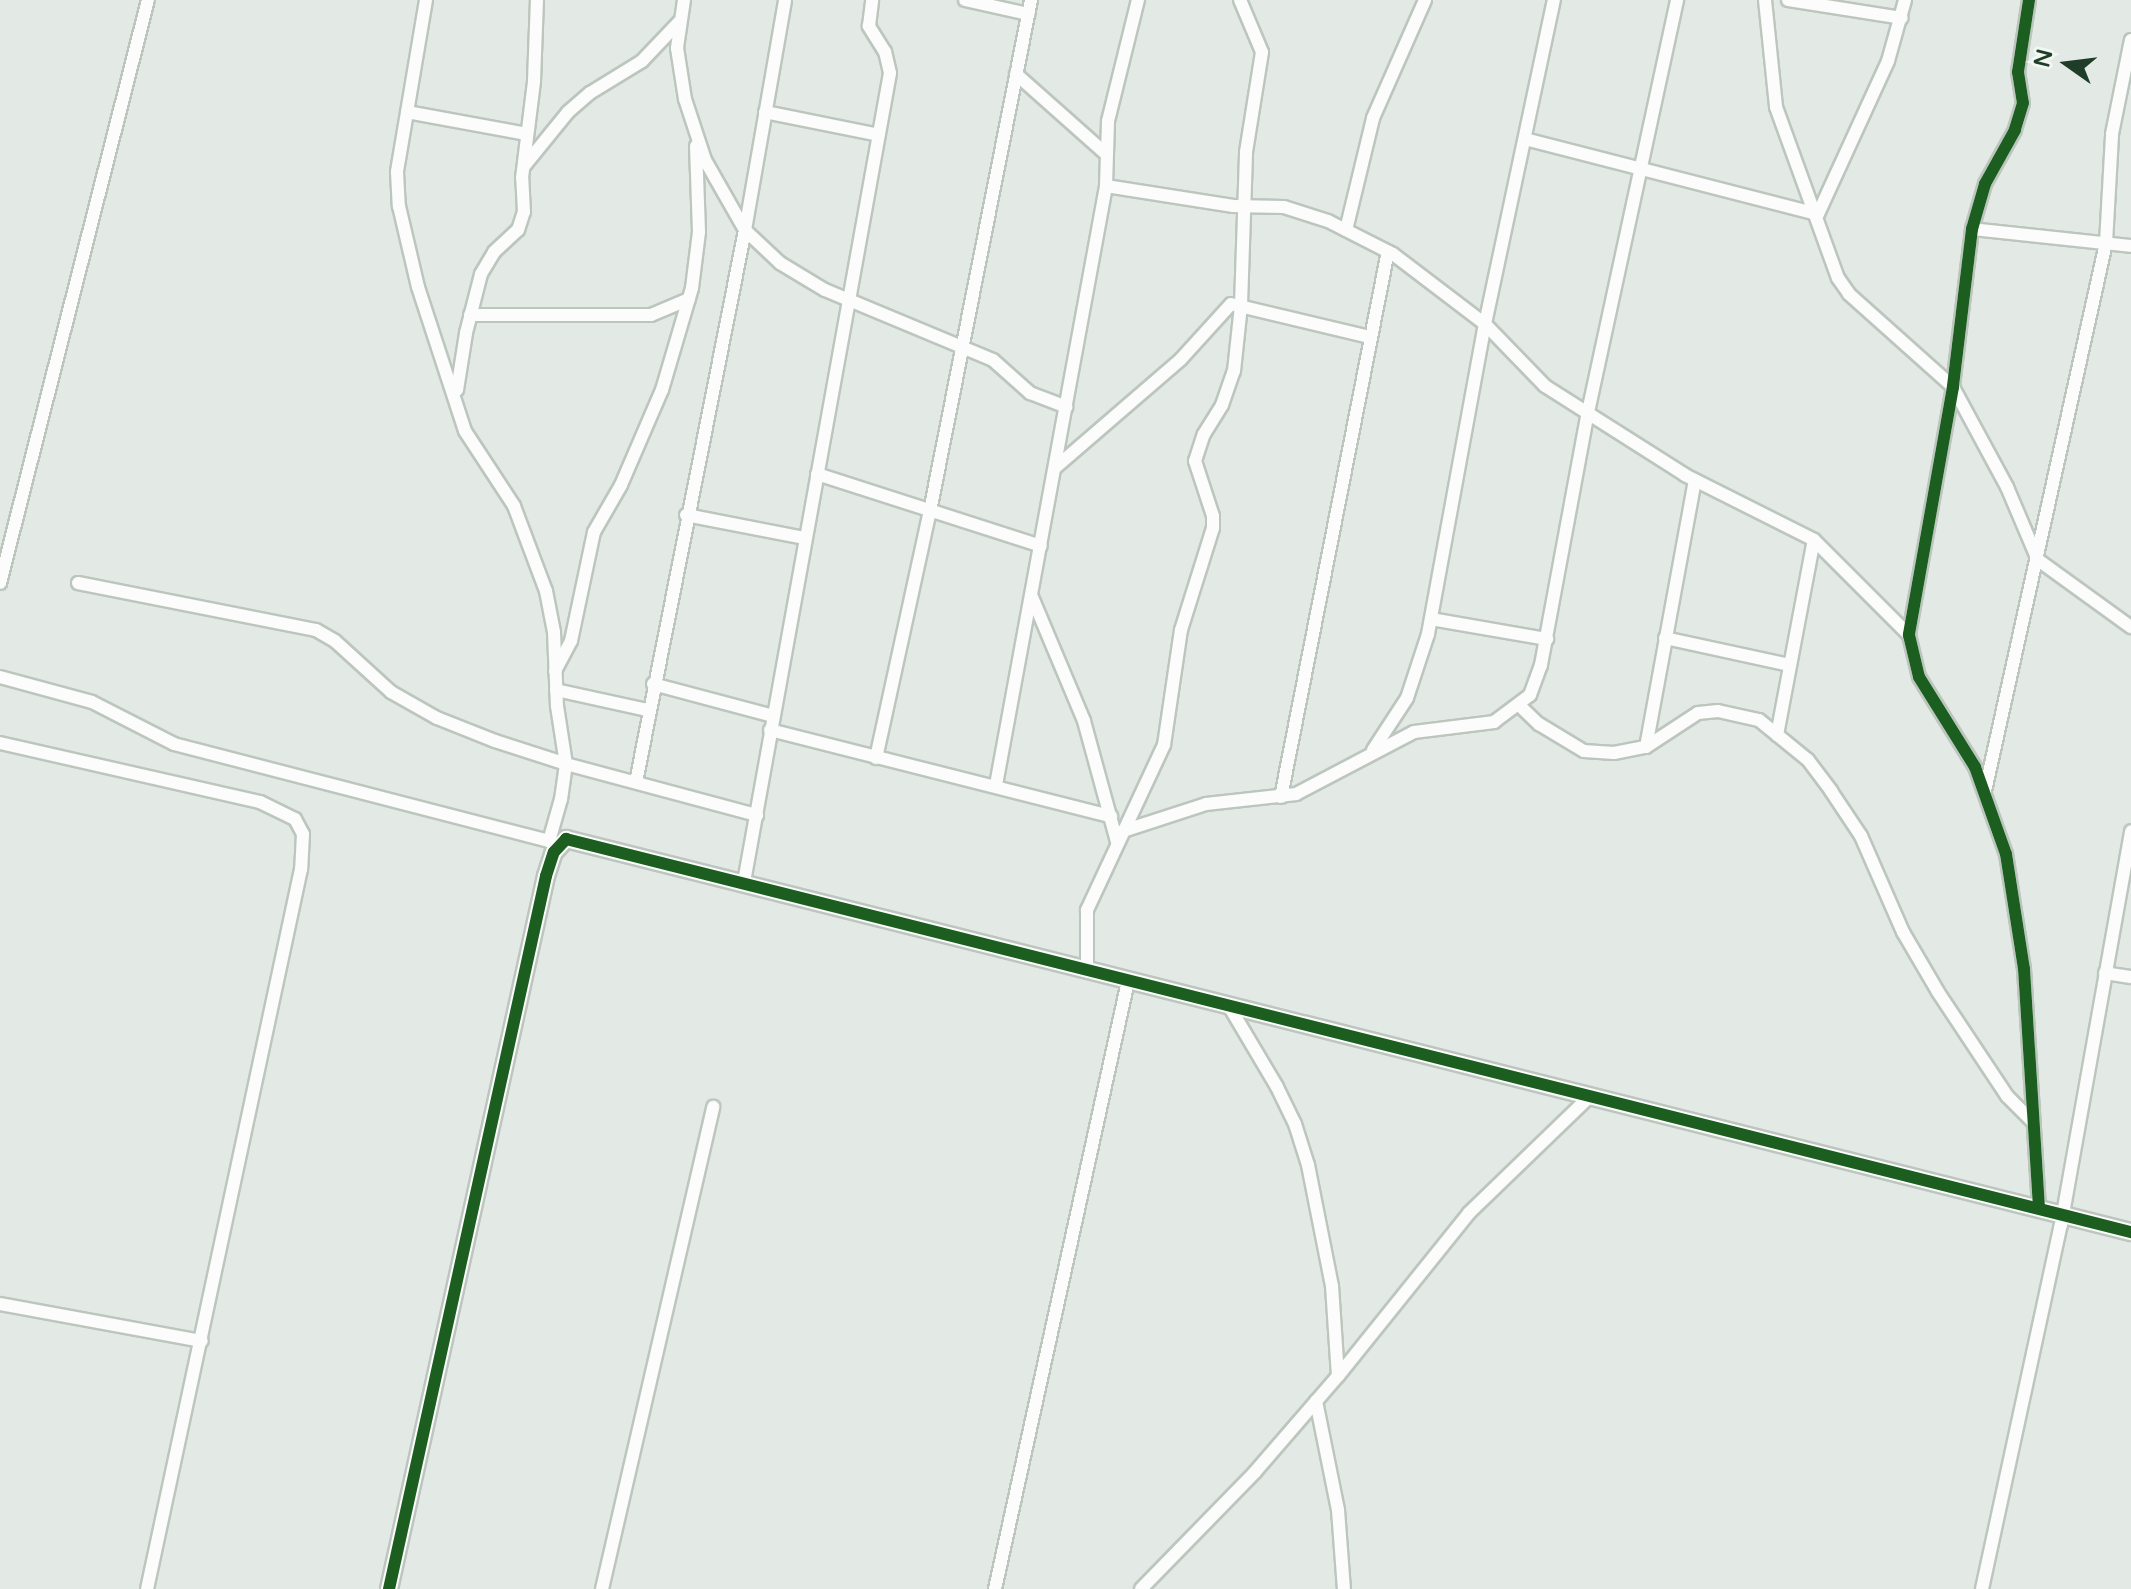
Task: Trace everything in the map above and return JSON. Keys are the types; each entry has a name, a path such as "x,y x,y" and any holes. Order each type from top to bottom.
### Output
{"street":[{"path":"0,583 148,0"},
{"path":"389,1589 509,1033 554,842 566,764 556,690 553,623 536,560 507,493 465,431 418,287 399,206 397,172 426,0"},
{"path":"457,401 470,315 485,266 522,220 523,169 537,0"},
{"path":"684,0 679,22 678,62 696,134 714,181 745,230 780,263 850,302 993,360 1030,393 1066,407"},
{"path":"636,782 686,515 745,230 785,0"},
{"path":"744,882 890,73 885,52 869,26 872,0"},
{"path":"965,0 1028,14"},
{"path":"876,758 930,511 1031,0"},
{"path":"996,785 1106,186 1108,121 1138,0"},
{"path":"1087,970 1087,910 1120,837 1152,777 1164,745 1181,630 1213,528 1213,516 1195,461 1198,448 1229,386 1241,305 1246,152 1262,52 1240,0"},
{"path":"1346,230 1376,110 1425,0"},
{"path":"1367,758 1407,698 1431,619 1485,324 1554,0"},
{"path":"1120,837 1206,804 1281,797 1315,787 1414,732 1430,727 1482,726 1494,722 1519,705 1536,683 1547,639 1588,412 1677,0"},
{"path":"1765,0 1776,107 1818,214 1838,278 1849,294 1953,387 2007,487 2038,560 2131,627"},
{"path":"1788,0 1902,18"},
{"path":"1818,214 1888,61 1905,0"},
{"path":"2029,0 2018,72 2023,103 2015,130 1985,184 1972,229 1953,387 1909,635 1919,677 1975,767 2006,854 2024,969 2039,1208"},
{"path":"523,169 568,112 642,61 679,22"},
{"path":"1985,791 2038,560 2089,306 2106,243 2112,134 2131,40"},
{"path":"1016,74 1105,153"},
{"path":"407,112 527,134"},
{"path":"765,112 879,135"},
{"path":"555,671 571,641 594,532 621,485 662,390 689,299 699,232 696,134"},
{"path":"1525,139 1818,214"},
{"path":"1106,186 1243,207 1284,207 1346,230 1388,251 1485,324 1545,386 1695,480 1814,540 1909,635"},
{"path":"1972,229 2131,246"},
{"path":"1281,797 1388,251"},
{"path":"470,315 651,315 689,299"},
{"path":"1056,467 1181,359 1229,305 1241,305 1369,337"},
{"path":"817,474 1041,546"},
{"path":"1646,747 1695,480"},
{"path":"686,515 804,538"},
{"path":"1777,735 1814,540"},
{"path":"78,583 316,630 335,641 370,674 416,708 495,741 566,764 757,815"},
{"path":"1032,595 1073,690 1120,837"},
{"path":"1431,619 1547,639"},
{"path":"1665,638 1790,665"},
{"path":"0,677 92,702 174,744 554,842 577,840 2131,1232"},
{"path":"653,684 773,716"},
{"path":"556,690 648,710"},
{"path":"1519,705 1539,724 1584,751 1614,753 1646,747 1698,713 1718,711 1759,720 1808,760 1861,836 1903,932 1938,992 2007,1096 2032,1121"},
{"path":"770,730 1111,816"},
{"path":"0,743 260,802 295,819 303,834 301,869 147,1589"},
{"path":"1982,1589 2063,1214 2131,831"},
{"path":"2105,973 2131,977"},
{"path":"995,1589 1128,981"},
{"path":"1229,1006 1277,1087 1295,1124 1308,1165 1332,1286 1338,1376"},
{"path":"1141,1589 1255,1472 1338,1376 1469,1213 1589,1097"},
{"path":"602,1589 713,1107"},
{"path":"0,1304 202,1341"},
{"path":"1316,1401 1338,1510 1344,1589"}],"cycle path":[{"path":"2029,0 2018,72 2023,103 2015,130 1985,184 1972,229 1953,387 1909,635 1919,677 1975,767 2006,854 2024,969 2039,1208"},
{"path":"389,1589 546,876 554,852 566,839 2131,1232"}]}
